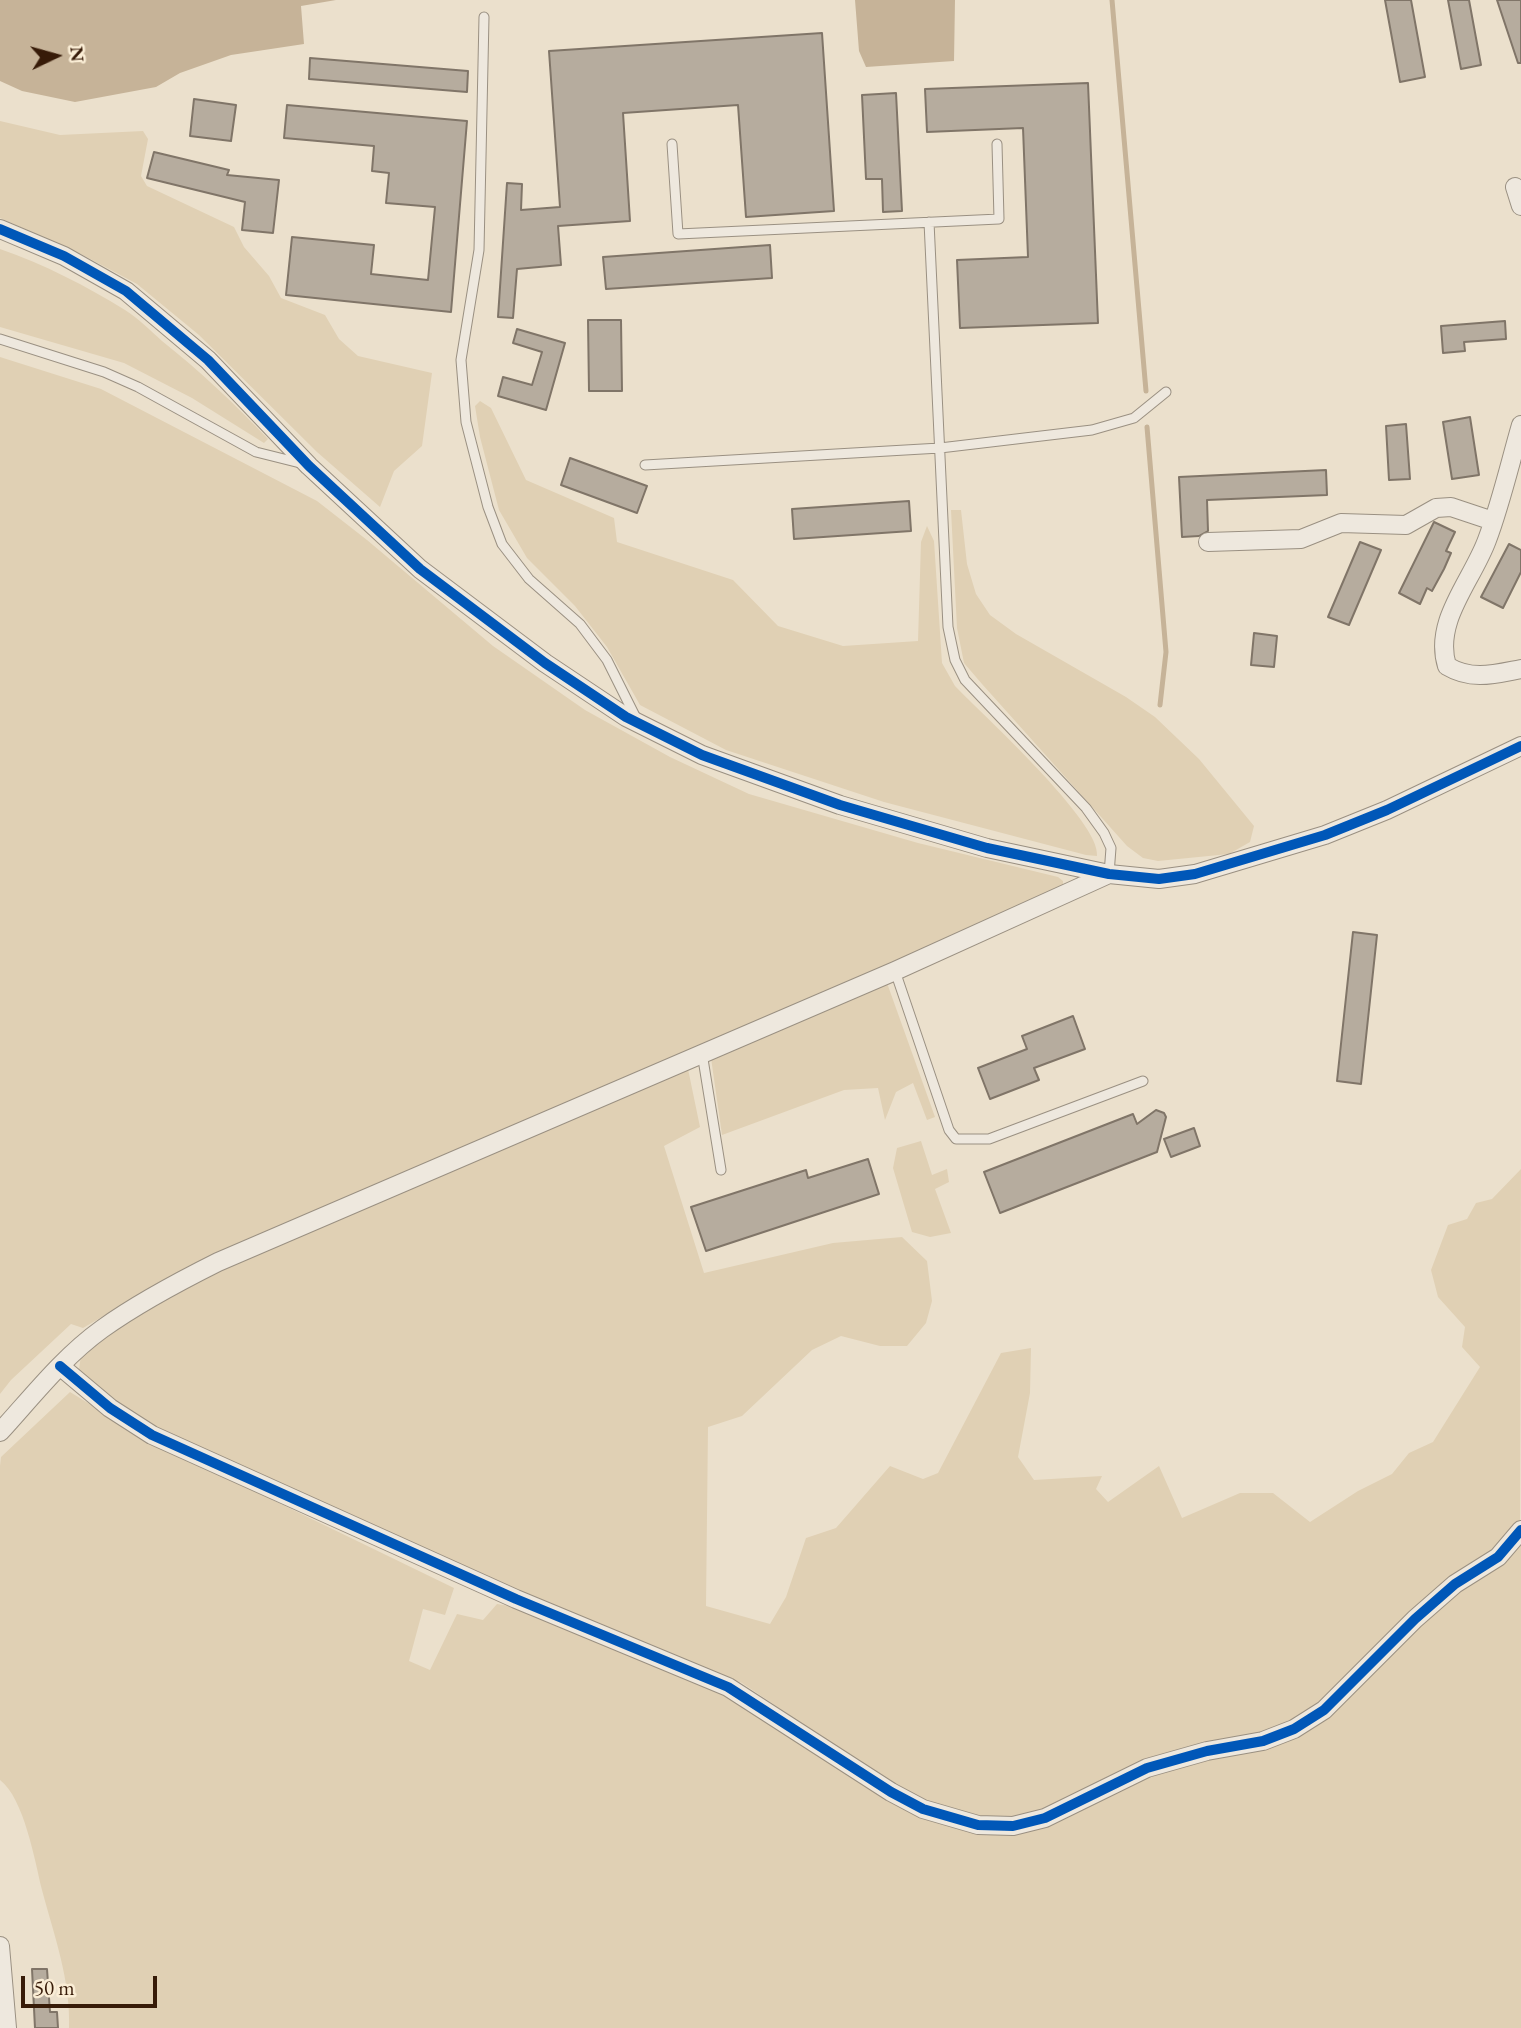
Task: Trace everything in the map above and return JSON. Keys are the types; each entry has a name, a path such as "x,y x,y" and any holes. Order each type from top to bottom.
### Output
{"street":[{"path":"1514,187 1521,206"},
{"path":"0,229 64,256 126,291 208,360 309,466 420,569 545,663 638,723 702,755 840,806 987,848 1109,874 1159,879 1195,874 1313,838 1387,810 1521,746"},
{"path":"1521,425 1487,540 1454,605 1444,634 1443,651 1447,666 1460,674 1482,677 1521,669"},
{"path":"1208,542 1301,539 1340,523 1406,525 1436,508 1451,507 1493,521"},
{"path":"0,1432 60,1366 100,1330 165,1289 218,1262 895,971 1109,874"},
{"path":"60,1366 110,1408 152,1435 516,1600 728,1686 891,1793 923,1810 978,1825 1013,1826 1045,1818 1147,1768 1208,1751 1263,1741 1294,1729 1324,1710 1415,1619 1455,1584 1498,1557 1521,1530"},
{"path":"0,1946 7,2028"}],"lane":[{"path":"484,17 479,250 461,360 466,422 488,507 502,544 529,579 580,624 607,660 638,723"},
{"path":"672,144 678,234 999,219 997,144"},
{"path":"929,222 948,627 955,660 965,680 1086,808 1104,833 1111,848 1109,874"},
{"path":"0,339 104,372 138,387 256,452 309,466"},
{"path":"645,466 940,448 1092,430 1134,418 1166,392"},
{"path":"895,971 949,1130 956,1139 989,1139 1143,1081"},
{"path":"702,1053 721,1170"}],"shaded area":[{"path":"0,0 336,0 301,6 304,44 231,55 180,73 156,87 75,102 22,91 0,81"},
{"path":"855,0 955,0 954,61 866,67 859,51"},
{"path":"0,121 60,135 143,131 148,139 141,176 147,186 234,227 244,247 269,276 281,298 325,315 339,339 358,356 432,373 422,446 394,471 380,507 317,452 199,335 137,284 79,253 0,218"},
{"path":"0,249 64,276 130,313 204,376 268,439 264,443 192,398 124,363 0,327"},
{"path":"0,357 101,389 317,501 493,646 585,710 670,757 749,794 918,843 1058,877 1063,881 1063,886 1054,895 181,1271 83,1328 71,1324 11,1380 0,1394"},
{"path":"480,401 491,408 526,480 614,518 617,542 733,580 778,626 843,646 918,641 921,542 927,526 934,541 942,663 955,686 1038,769 1081,819 1093,840 1097,856 884,802 726,750 640,705 607,647 575,606 527,558 499,510 480,437 475,406"},
{"path":"951,510 961,510 967,564 976,594 990,615 1016,634 1126,697 1155,717 1199,759 1254,826 1250,842 1229,854 1158,861 1143,858 1127,846 964,663 957,628"},
{"path":"887,983 935,1117 927,1120 913,1083 896,1092 885,1120 878,1088 844,1090 722,1135 711,1058"},
{"path":"688,1069 700,1127 664,1146 704,1273 833,1243 902,1237 927,1261 932,1301 926,1323 907,1346 880,1346 841,1336 812,1350 742,1416 708,1427 706,1606 770,1624 786,1597 806,1538 836,1528 890,1466 923,1479 938,1473 1001,1353 1031,1348 1030,1393 1018,1457 1034,1480 1102,1476 1096,1489 1108,1502 1159,1466 1182,1518 1240,1493 1273,1493 1310,1522 1358,1491 1392,1474 1409,1453 1433,1442 1480,1367 1462,1347 1465,1327 1438,1297 1431,1270 1448,1225 1467,1219 1476,1203 1492,1199 1521,1169 1520,1520 1494,1549 1470,1566 1319,1709 1295,1723 1011,1820 978,1818 928,1802 893,1785 742,1683 527,1594 153,1428 83,1382 79,1370 81,1355 118,1324 223,1266"},
{"path":"921,1141 932,1175 947,1169 949,1182 935,1189 951,1233 930,1237 912,1232 893,1168 897,1148"},
{"path":"70,1392 147,1439 454,1588 445,1615 423,1609 409,1661 430,1670 457,1614 483,1620 497,1604 516,1607 729,1695 886,1798 920,1817 976,1830 1012,1833 1149,1773 1292,1737 1455,1592 1521,1540 1521,2028 69,2028 64,1976 32,1847 16,1801 0,1780 0,1466 1,1457"}],"building":[{"path":"1385,0 1411,0 1425,77 1400,82"},
{"path":"1448,0 1469,0 1481,65 1461,69"},
{"path":"1497,0 1521,0 1521,63 1518,63"},
{"path":"822,33 834,211 746,217 738,105 623,113 630,221 558,226 561,265 517,269 513,318 498,317 507,183 522,184 521,210 560,207 549,51"},
{"path":"310,58 468,71 467,92 309,79"},
{"path":"1088,83 1098,323 960,328 957,260 1028,257 1023,128 927,132 925,89"},
{"path":"896,93 902,211 883,212 882,179 866,179 862,95"},
{"path":"194,99 236,105 231,141 190,136"},
{"path":"287,105 467,121 451,312 286,295 292,237 374,245 371,274 428,280 435,207 386,203 389,173 372,171 374,146 284,138"},
{"path":"154,152 229,170 227,175 279,180 273,233 242,230 245,202 147,178"},
{"path":"770,245 772,278 606,289 603,257"},
{"path":"588,320 621,320 622,391 589,391"},
{"path":"1505,321 1506,339 1464,342 1465,351 1443,353 1441,326"},
{"path":"517,329 565,343 546,410 498,396 503,377 532,385 542,352 513,343"},
{"path":"1470,417 1479,475 1452,479 1443,422"},
{"path":"1406,424 1410,479 1389,480 1386,426"},
{"path":"570,458 647,486 637,513 561,485"},
{"path":"1326,470 1327,495 1207,500 1208,531 1199,536 1182,537 1179,477"},
{"path":"909,501 911,531 794,539 792,509"},
{"path":"1434,522 1455,532 1446,551 1451,553 1444,569 1432,591 1427,588 1420,604 1399,593"},
{"path":"1360,542 1381,550 1349,625 1328,617"},
{"path":"1509,544 1521,550 1521,572 1503,608 1481,597"},
{"path":"1254,633 1277,636 1274,667 1251,665"},
{"path":"1353,932 1377,935 1361,1084 1337,1081"},
{"path":"1073,1016 1085,1049 1034,1068 1039,1080 990,1099 978,1068 1027,1049 1022,1036"},
{"path":"1156,1110 1164,1113 1166,1117 1157,1152 1000,1213 984,1172 1133,1114 1137,1124"},
{"path":"1194,1128 1200,1146 1171,1157 1164,1139"},
{"path":"868,1159 879,1194 706,1251 691,1207 806,1170 808,1178"},
{"path":"32,1969 47,1969 50,2012 57,2012 58,2028 35,2028"}],"waterway":[{"path":"1112,0 1146,391"},
{"path":"1147,427 1166,652 1160,705"}],"cycle path":[{"path":"0,229 64,256 126,291 208,360 309,466 420,569 545,663 626,717 702,755 840,805 987,848 1109,874 1159,879 1195,874 1325,835 1387,810 1521,746"},
{"path":"60,1366 110,1408 152,1435 516,1599 728,1687 891,1792 923,1809 978,1825 1013,1826 1045,1818 1147,1768 1207,1751 1263,1741 1294,1729 1324,1710 1415,1619 1455,1584 1498,1557 1521,1530"}]}
